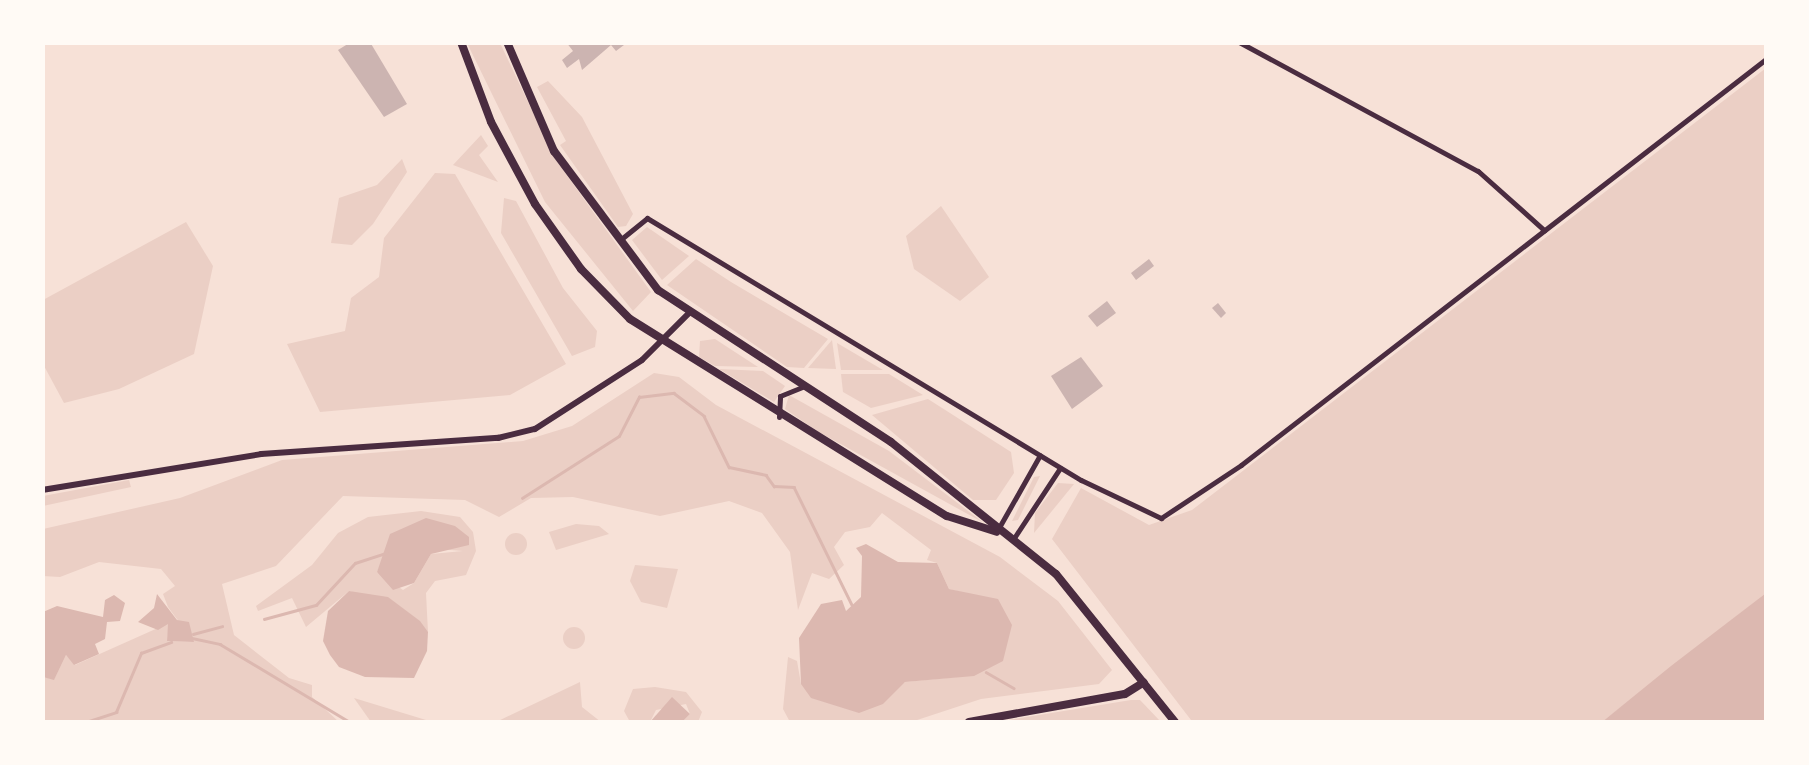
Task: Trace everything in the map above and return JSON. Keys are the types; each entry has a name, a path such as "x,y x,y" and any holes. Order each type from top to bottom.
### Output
{"main road":[{"path":"461,42 491,122 535,204 581,269 662,344 947,516 1012,540 1071,589 1176,722"},
{"path":"507,42 554,151 658,290 891,442 997,532"},
{"path":"968,722 1125,694 1144,682"}],"street":[{"path":"1239,42 1478,172 1544,230"},
{"path":"620,240 647,218 1060,468 1145,514 1176,513 1766,59"},
{"path":"42,490 261,454 498,438 536,429 662,344 689,313"},
{"path":"779,417 780,396 802,387"},
{"path":"997,532 1040,455"},
{"path":"1012,540 1060,468"}],"shaded area":[{"path":"467,43 500,43 555,159 651,292 633,311 545,202"},
{"path":"1766,68 1766,593 1602,722 1191,720 1052,539 1081,488 1149,525 1192,510"},
{"path":"548,81 582,117 633,214 626,226 618,227 560,145 566,141 537,87"},
{"path":"481,135 488,146 479,155 498,182 453,165"},
{"path":"402,159 407,172 373,224 352,245 331,243 339,198 377,185"},
{"path":"435,173 455,174 566,364 510,395 320,412 287,344 345,331 351,298 379,277 384,238"},
{"path":"504,198 516,201 563,288 597,331 595,347 572,356 501,233"},
{"path":"941,206 989,277 960,301 914,269 906,236"},
{"path":"186,222 213,266 194,354 119,389 64,403 43,364 43,300"},
{"path":"647,227 689,256 662,280 632,240"},
{"path":"696,259 828,339 804,368 787,367 667,285"},
{"path":"715,339 758,367 715,366 699,357 700,341"},
{"path":"832,340 836,369 808,368"},
{"path":"837,343 883,370 841,370"},
{"path":"719,369 763,371 785,386 774,402"},
{"path":"654,373 679,377 716,405 1000,557 1058,601 1112,670 1099,684 981,699 911,722 790,722 783,709 788,657 797,661 801,684 889,693 905,682 957,677 988,599 949,589 937,563 927,560 931,550 882,513 870,527 845,532 834,547 844,565 829,579 812,573 798,610 790,552 762,513 729,501 660,516 573,497 531,498 499,517 465,500 343,496 276,566 222,584 234,635 289,678 312,685 312,697 339,722 43,722 42,677 54,679 66,655 75,665 169,623 167,641 194,642 168,607 163,594 175,586 161,569 99,562 60,577 43,576 43,529 180,498 282,460 523,441 572,426"},
{"path":"841,374 889,374 923,395 871,408 843,392"},
{"path":"789,395 889,451 984,523 817,431 785,409"},
{"path":"928,399 1011,452 1014,473 996,500 973,500 872,415"},
{"path":"1040,476 1018,520 1012,521 1034,477"},
{"path":"129,480 131,487 43,506 43,496"},
{"path":"1058,483 1074,484 1034,533 1035,513"},
{"path":"421,511 460,517 473,532 476,551 466,575 435,581 426,593 428,632 380,600 349,591 306,627 292,598 258,611 256,606 312,565 338,533 368,517","holes":["390,545 463,551 431,554 414,583 403,590 377,572"]},
{"path":"426,518 455,526 469,537 469,545 431,554 414,583 393,590 377,572 390,534"},
{"path":"576,524 599,526 609,534 556,550 549,532"},
{"path":"516,533 524,536 524,552 516,555 508,552 505,544 508,536"},
{"path":"866,544 898,562 937,563 949,589 998,599 1012,625 1003,661 974,676 905,682 883,704 859,713 811,698 801,684 799,638 821,604 842,600 846,611 861,597 862,556 856,548"},
{"path":"635,565 678,569 667,608 641,602 630,581"},
{"path":"349,591 388,597 420,621 428,632 427,651 414,678 365,677 339,667 330,655 323,641 328,611"},
{"path":"1766,593 1766,722 1602,722 1671,666"},
{"path":"157,594 177,620 189,622 194,642 167,641 168,624 158,630 138,622 154,608"},
{"path":"114,595 125,603 120,621 107,622 105,639 95,644 99,654 74,665 66,655 54,680 43,677 43,612 57,606 103,617 105,600"},
{"path":"574,627 582,630 582,646 574,649 566,646 563,638 566,630"},
{"path":"580,682 582,707 601,722 496,722"},
{"path":"655,687 686,692 702,712 698,722 682,722 690,714 686,704 656,710 650,722 630,722 624,711 633,689"},
{"path":"672,697 690,714 682,722 650,722"},
{"path":"354,698 426,720 371,722"},
{"path":"1131,700 1140,700 1161,722 996,722"}],"building":[{"path":"351,42 370,42 407,104 384,117 338,50"},
{"path":"566,42 624,45 616,51 611,45 582,70 579,59 567,68 562,60 573,51"},
{"path":"1149,259 1154,266 1136,280 1131,273"},
{"path":"1107,301 1116,313 1097,327 1088,316"},
{"path":"1218,303 1226,313 1221,318 1212,308"},
{"path":"1081,357 1103,386 1072,409 1051,376"}],"waterway":[{"path":"522,498 619,436 639,397 674,393 704,416 729,467 766,475 774,486 794,487 852,605"},
{"path":"264,619 316,605 355,563 386,553"},
{"path":"193,634 222,626"},
{"path":"192,638 220,644 350,722"},
{"path":"86,722 116,712 141,653 171,642"},
{"path":"986,672 1014,688"}]}
